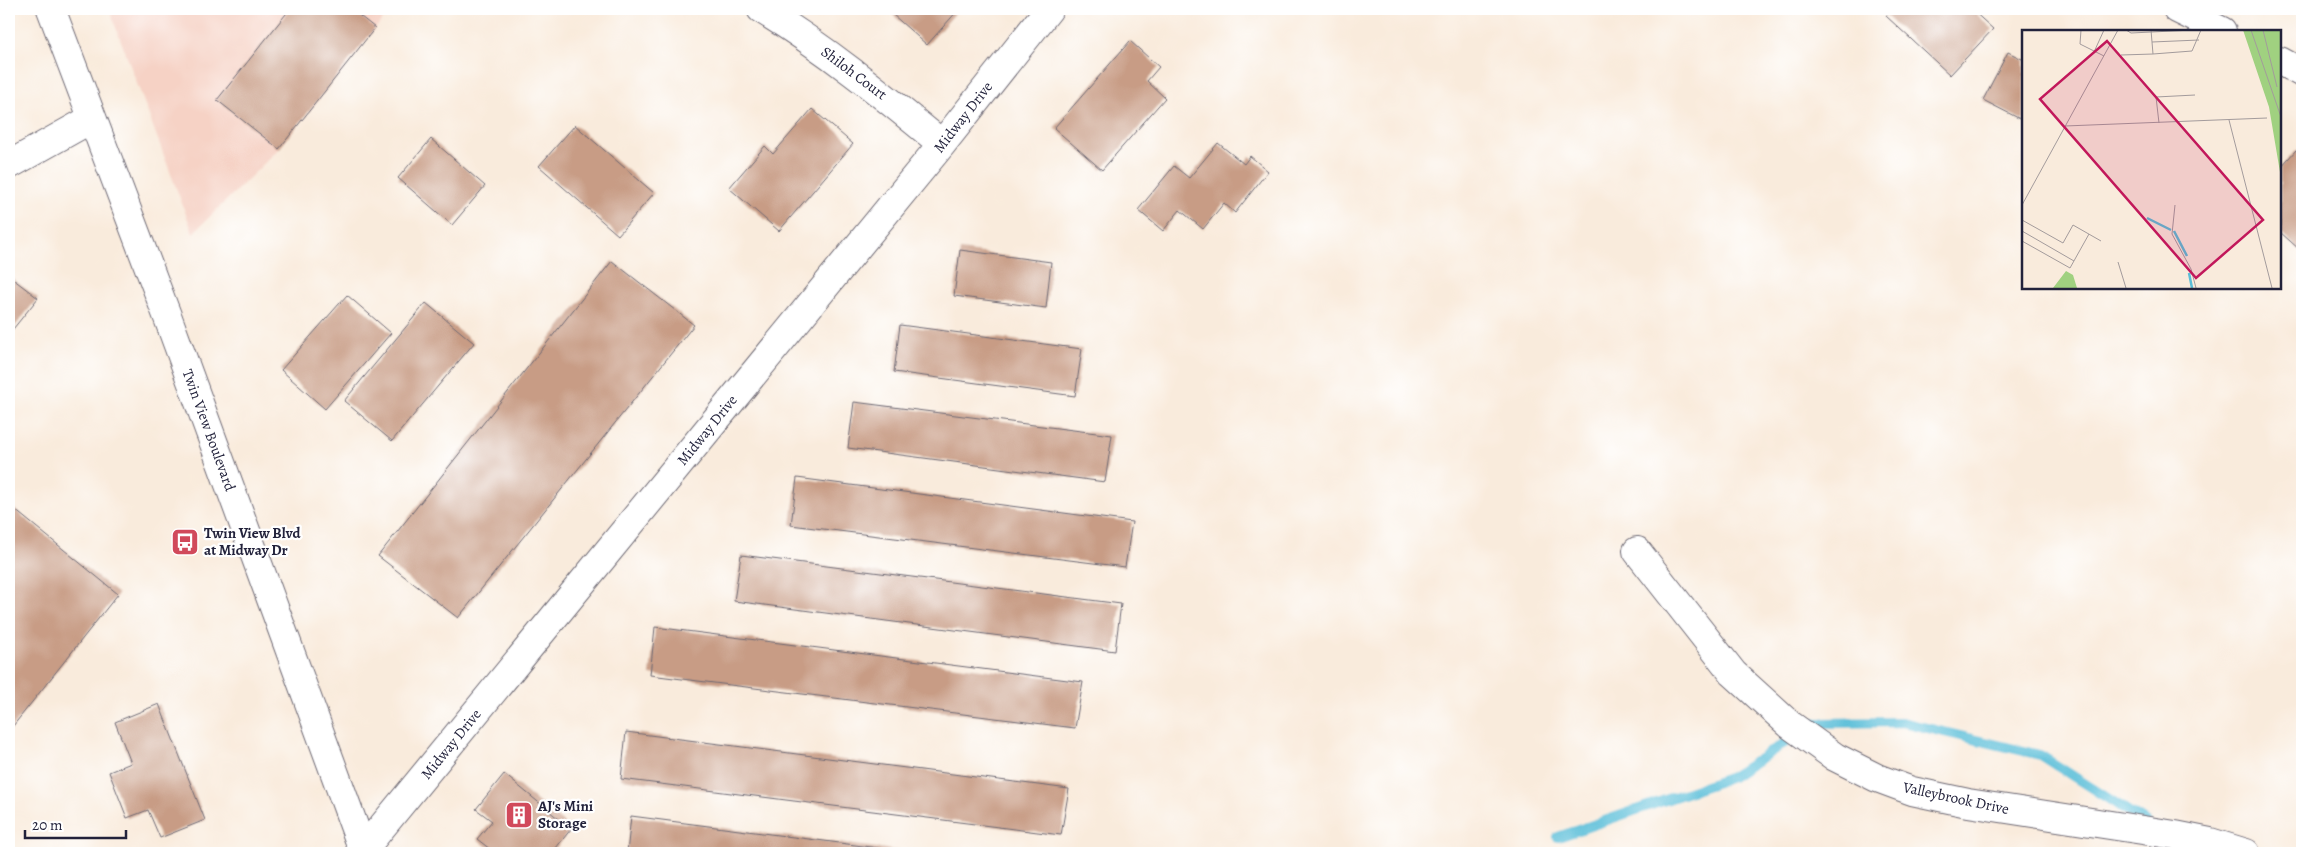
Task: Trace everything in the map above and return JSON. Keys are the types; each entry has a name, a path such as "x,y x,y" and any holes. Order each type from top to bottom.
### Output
{"street":[{"name":"Twin View Boulevard","path":"51,9 91,119 168,318 364,852"},
{"name":"Shiloh Court","path":"761,9 798,31 942,144"},
{"name":"Midway Drive","path":"364,852 942,144 1049,9"},
{"path":"2176,9 2220,30"},
{"path":"2281,62 2302,73"},
{"path":"9,164 91,119"},
{"name":"Valleybrook Drive","path":"1637,551 1733,672 1789,724 1843,761 1877,778 1912,791 1968,804 2193,838 2246,853"}],"shaded area":[{"path":"109,9 391,9 279,149 193,233"}],"building":[{"path":"290,9 351,9 375,28 279,149 217,100"},
{"path":"896,9 959,9 927,45 892,14"},
{"path":"1892,9 1971,9 1993,29 1950,75 1886,16"},
{"path":"1130,41 1159,67 1147,81 1165,98 1102,170 1054,128"},
{"path":"2008,52 2022,59 2022,120 1983,100"},
{"path":"812,109 853,144 779,231 729,188 765,146 773,154"},
{"path":"575,125 654,193 618,235 539,166"},
{"path":"431,139 485,186 452,225 398,178"},
{"path":"1218,143 1244,164 1250,156 1268,171 1235,213 1224,203 1203,229 1180,210 1163,231 1138,210 1174,166 1189,178"},
{"path":"2296,150 2302,155 2302,248 2300,250 2281,233 2281,167"},
{"path":"960,250 1051,262 1046,308 954,296"},
{"path":"612,261 694,325 458,618 378,556"},
{"path":"9,276 38,298 9,334"},
{"path":"347,295 391,333 325,409 281,370"},
{"path":"426,303 474,343 392,441 344,401"},
{"path":"900,325 1082,349 1075,396 894,372"},
{"path":"854,402 1112,435 1105,482 848,448"},
{"path":"797,478 1132,522 1125,567 791,525"},
{"path":"14,509 118,594 9,731 9,516"},
{"path":"741,555 1121,604 1115,651 734,601"},
{"path":"655,627 1083,682 1075,728 650,675"},
{"path":"159,704 205,820 160,838 148,810 127,818 109,772 131,763 115,722"},
{"path":"626,732 1069,789 1061,835 621,779"},
{"name":"AJ's Mini Storage","path":"504,774 571,829 552,853 495,853 477,839 492,821 476,809"},
{"path":"631,816 909,852 909,853 627,853"}],"waterway":[{"path":"1558,837 1732,777 1815,723 1902,722 2040,755 2145,822"}],"place":[{"name":"Twin View Blvd at Midway Dr","path":"185,542"},
{"name":"AJ's Mini Storage","path":"519,815"}]}
